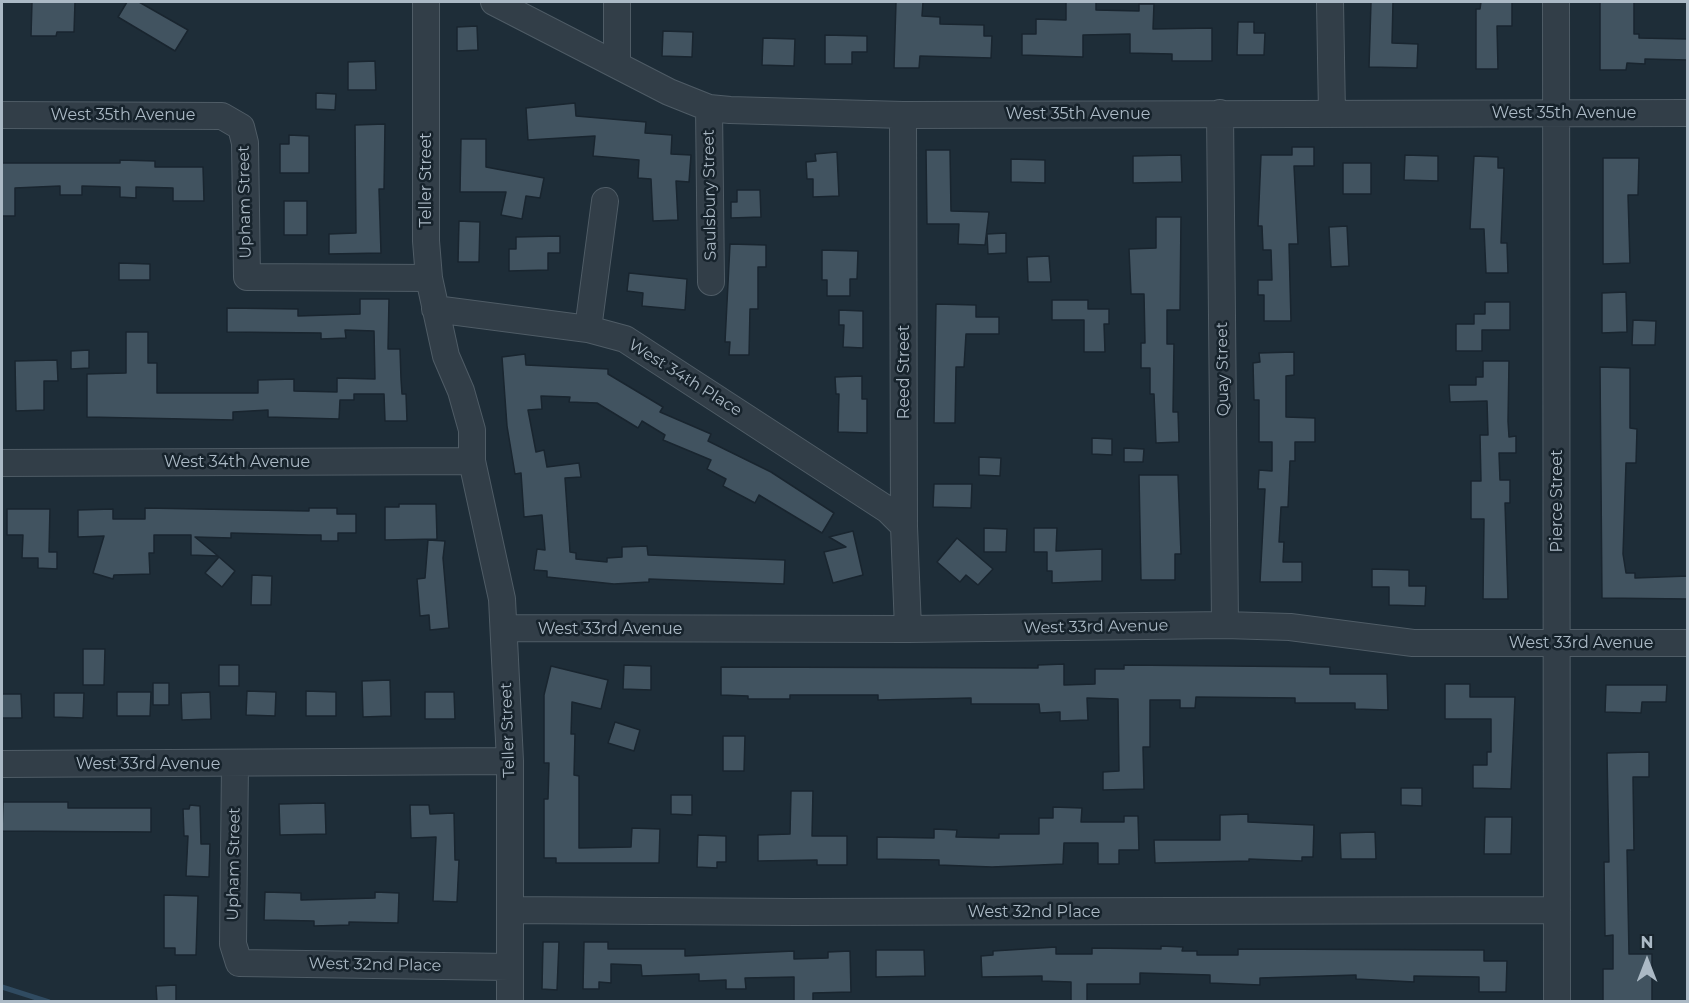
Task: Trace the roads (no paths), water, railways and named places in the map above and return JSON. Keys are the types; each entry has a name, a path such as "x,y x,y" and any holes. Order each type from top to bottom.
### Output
{"street":[{"name":"Teller Street","path":"426,2 426,241 429,278 446,356 461,391 472,430 472,461 497,570 504,628 510,761 510,1002"},
{"name":"West 35th Avenue","path":"494,2 669,92 709,108 762,112 903,115 1688,113"},
{"path":"617,2 617,65"},
{"path":"1330,2 1332,114"},
{"name":"Pierce Street","path":"1556,2 1557,1002"},
{"name":"Saulsbury Street","path":"709,108 711,282"},
{"name":"Quay Street","path":"1220,113 1225,625"},
{"name":"West 35th Avenue","path":"2,115 222,116 241,127"},
{"name":"Reed Street","path":"903,115 904,526 908,629"},
{"name":"Upham Street","path":"241,127 245,143 247,277 429,278"},
{"path":"588,329 605,201"},
{"name":"West 34th Place","path":"435,309 588,329 639,346 888,510 904,526"},
{"name":"West 34th Avenue","path":"2,463 472,461"},
{"name":"West 33rd Avenue","path":"504,628 908,629 1225,625 1290,627 1413,643 1688,643"},
{"name":"West 33rd Avenue","path":"2,764 510,761"},
{"name":"Upham Street","path":"235,764 233,944 239,963"},
{"name":"West 32nd Place","path":"510,910 796,912 1557,910"},
{"name":"West 32nd Place","path":"239,963 510,968"}],"waterway":[{"path":"2,987 49,1002"}]}
